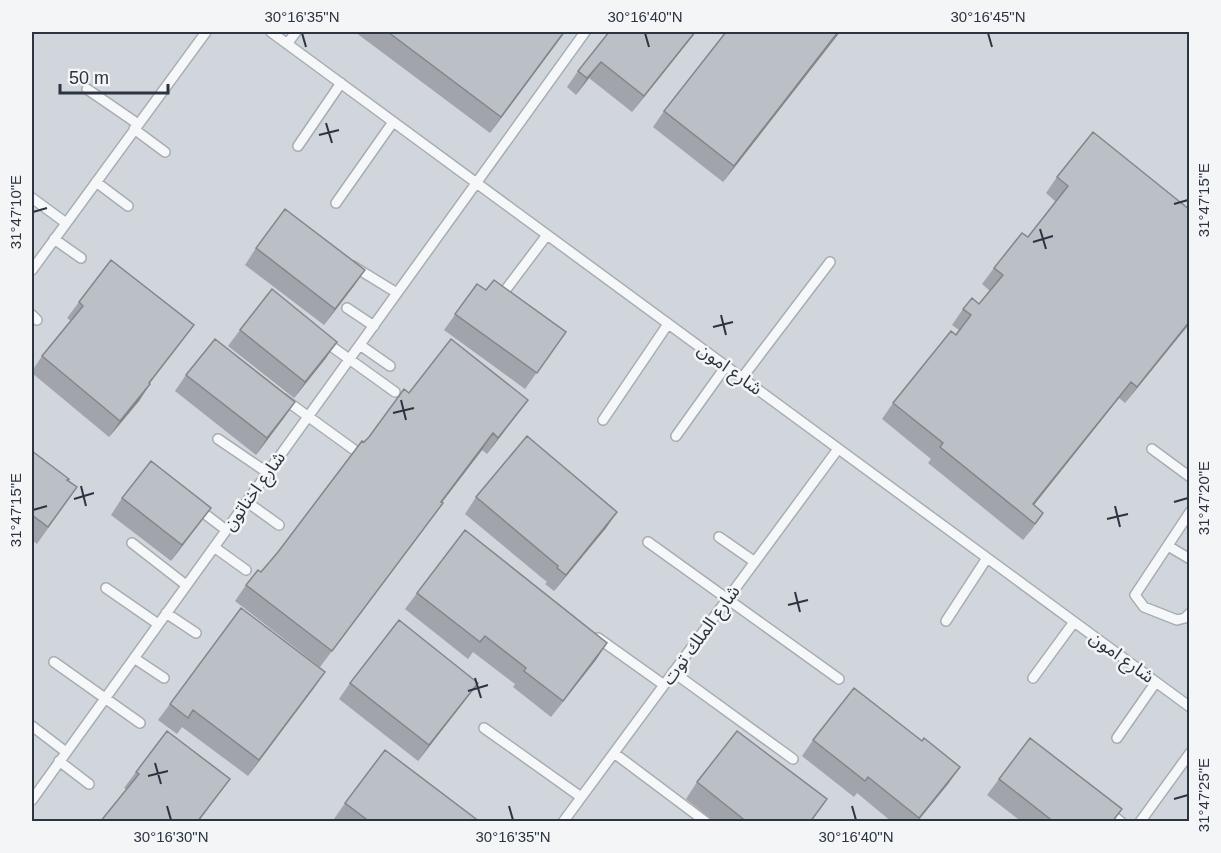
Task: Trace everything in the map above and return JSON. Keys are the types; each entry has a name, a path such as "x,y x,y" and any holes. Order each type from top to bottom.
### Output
{"lane":[{"path":"32,270 206,32"},
{"name":"شارع امون","path":"271,32 1190,706"},
{"path":"287,44 296,32"},
{"name":"شارع اخناتون","path":"32,800 585,32"},
{"path":"298,146 341,83"},
{"path":"87,88 165,152"},
{"path":"336,203 393,122"},
{"path":"96,182 128,206"},
{"path":"32,198 66,223"},
{"path":"501,296 547,235"},
{"path":"54,238 81,258"},
{"path":"742,378 830,262"},
{"path":"349,263 397,293"},
{"path":"347,309 374,326"},
{"path":"603,420 668,324"},
{"path":"312,333 395,392"},
{"path":"360,345 390,366"},
{"path":"676,436 726,366"},
{"path":"277,394 353,449"},
{"path":"219,439 268,473"},
{"name":"شارع الملك توت","path":"563,822 838,448"},
{"path":"1152,450 1190,477"},
{"path":"247,502 279,525"},
{"path":"192,504 226,530"},
{"path":"1190,512 1136,595 1144,607 1176,620 1190,614"},
{"path":"719,537 755,562"},
{"path":"648,542 840,679"},
{"path":"132,543 186,585"},
{"path":"1168,546 1190,560"},
{"path":"214,547 246,570"},
{"path":"946,621 987,558"},
{"path":"106,588 158,624"},
{"path":"166,613 196,633"},
{"path":"1033,678 1074,622"},
{"path":"590,632 664,685"},
{"path":"134,658 164,678"},
{"path":"54,662 140,723"},
{"path":"673,672 792,759"},
{"path":"1117,738 1156,682"},
{"path":"32,726 66,752"},
{"path":"484,728 581,797"},
{"path":"614,753 706,822"},
{"path":"1140,822 1190,753"},
{"path":"59,761 89,784"},
{"path":"1097,804 1121,822"}],"shaded area":[{"path":"32,32 1189,32 1189,821 32,821"}],"building":[{"path":"388,32 564,32 501,117"},
{"path":"609,32 695,32 644,96 601,62 587,78 578,71"},
{"path":"726,32 838,32 734,166 664,111"},
{"path":"1093,132 1190,210 1190,321 1137,387 1131,382 1033,504 1043,513 1035,524 940,447 943,443 893,403 951,331 956,335 971,315 963,309 972,298 979,304 1003,275 994,268 1022,233 1028,237 1068,186 1057,177"},
{"path":"285,209 365,270 335,309 256,248"},
{"path":"111,260 194,325 120,421 42,356 83,306 79,302"},
{"path":"494,280 566,332 537,373 455,314 477,284 486,290"},
{"path":"272,289 337,342 305,382 240,330"},
{"path":"215,339 295,402 267,438 186,375"},
{"path":"451,339 528,400 498,438 493,433 332,651 246,585 258,570 261,572 278,552 404,389 409,393"},
{"path":"527,436 617,512 566,575 476,497"},
{"path":"32,451 77,487 48,527 32,515"},
{"path":"151,461 211,508 182,545 122,498"},
{"path":"465,530 607,643 563,701 524,671 526,668 485,636 480,642 417,593"},
{"path":"241,608 325,672 259,760 193,710 188,718 170,704"},
{"path":"399,620 478,683 429,745 350,683"},
{"path":"854,688 922,741 924,738 960,767 919,818 868,777 865,781 813,740"},
{"path":"167,731 230,779 197,822 100,822 139,774 136,772"},
{"path":"737,731 827,799 810,822 747,822 697,782"},
{"path":"1030,738 1122,809 1112,822 1054,822 999,779"},
{"path":"385,750 480,822 370,822 345,803"}]}
